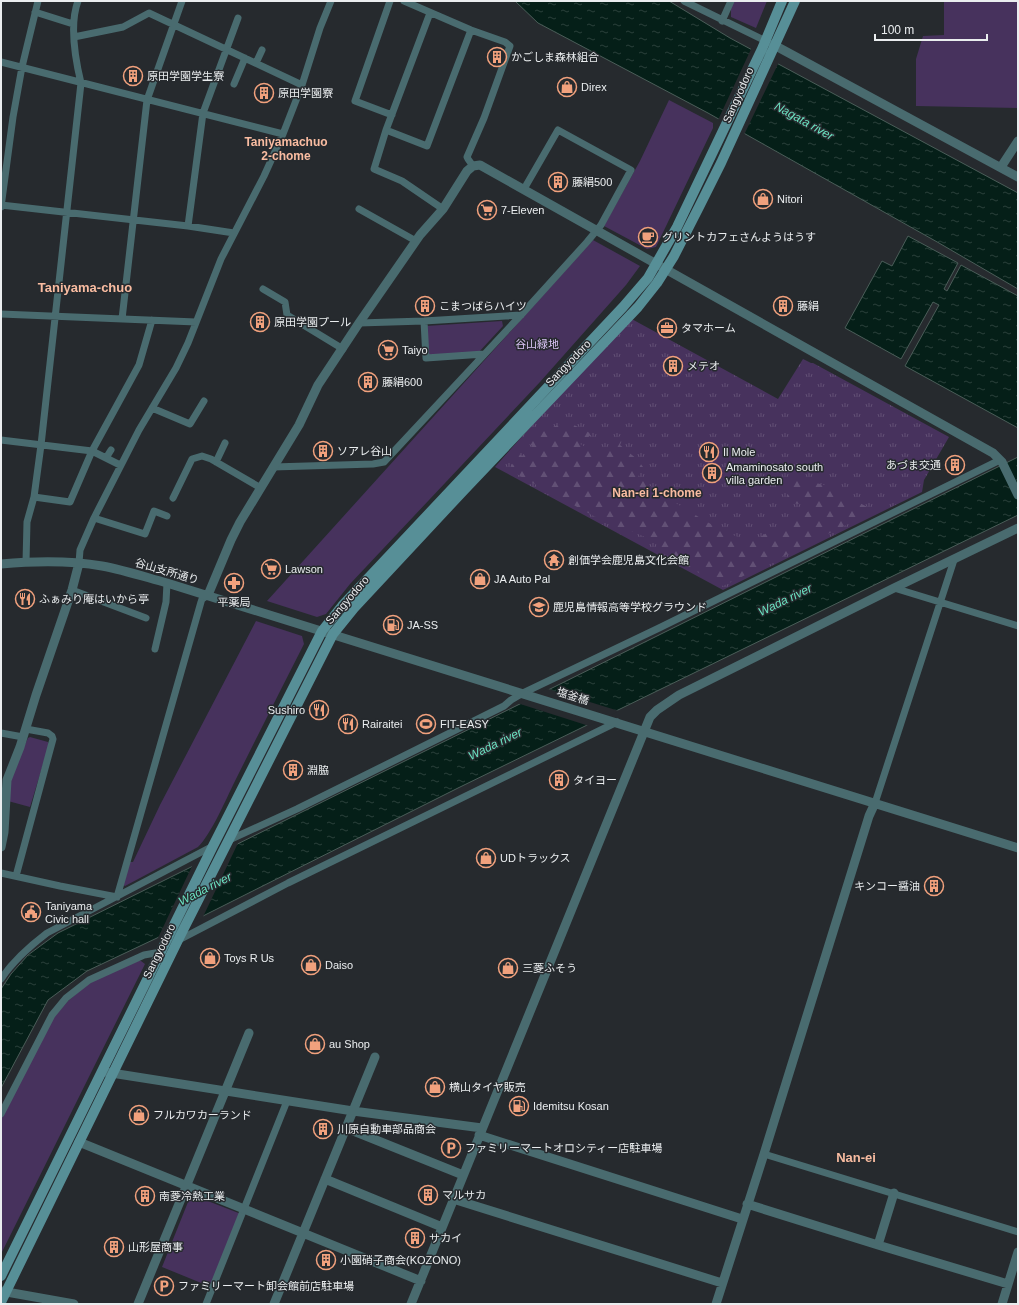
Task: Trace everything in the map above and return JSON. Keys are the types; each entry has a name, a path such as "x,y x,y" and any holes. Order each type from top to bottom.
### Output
{"main road":[{"name":"Sangyodoro","path":"1,1276 167,942 211,850 322,631 347,600 623,307 648,278 674,256 735,132 768,47 782,1"},
{"name":"Sangyodoro","path":"1,1302 4,1291 113,1074 178,939 334,634 359,603 638,307 656,283 677,226 725,127 768,47 795,1"}],"street":[{"path":"38,1 22,67 13,117 1,206 68,212 234,233"},
{"path":"26,562 27,522 34,497 41,445 68,212 81,83 77,66 73,24 78,1"},
{"path":"122,319 147,100 182,1"},
{"path":"1,847 7,780 25,733 38,687 72,590 79,563 80,550 120,466 176,368 221,259 264,176 283,134 302,85 320,28 331,1"},
{"path":"390,1 355,101 392,115"},
{"path":"404,1 471,30 505,42 510,46 468,157 473,166"},
{"path":"684,1 722,20 768,47 1001,166 1018,177"},
{"path":"722,20 731,1"},
{"path":"35,12 73,24"},
{"path":"74,37 123,27 149,13 302,85"},
{"path":"430,13 386,130 374,169 402,181 443,209"},
{"path":"188,226 203,113 238,18"},
{"path":"386,130 427,146 471,30"},
{"path":"256,63 262,50"},
{"path":"234,84 245,58"},
{"path":"1,62 283,134"},
{"path":"274,467 382,463 521,316 587,242 600,225 631,170 558,130 524,190"},
{"path":"1001,166 1018,141"},
{"path":"117,897 202,599 208,596 231,540 299,424 318,385 416,241 429,223 443,209 467,171 473,166 480,165 993,453 1001,461 1018,495"},
{"path":"359,209 416,241"},
{"path":"263,289 285,302 286,315 342,349"},
{"path":"1,314 196,322"},
{"path":"359,323 521,316"},
{"path":"34,497 70,502 92,451 139,365 152,320"},
{"path":"424,321 426,358 484,354"},
{"path":"152,408 190,424 204,401"},
{"path":"1,440 92,451 120,466"},
{"path":"216,462 225,443"},
{"path":"106,458 111,450"},
{"path":"172,498 192,459 205,457 261,488"},
{"path":"227,843 504,706 523,693 1001,461"},
{"path":"94,518 145,534 154,511 167,516"},
{"path":"411,1304 480,1131 650,716 656,710 679,695 1018,528"},
{"path":"716,1304 764,1154 868,816 875,803 954,560"},
{"name":"谷山支所通り","path":"1,564 26,562 79,563 117,570 167,583 334,634"},
{"path":"155,649 166,602 167,583"},
{"path":"894,588 1018,626"},
{"path":"72,590 146,618"},
{"name":"塩釜橋","path":"334,634 1018,848"},
{"path":"178,939 614,722"},
{"path":"1,733 48,733 53,739 16,876"},
{"path":"1,979 27,950 47,934 211,850"},
{"path":"1,873 117,897"},
{"path":"1,1114 52,1015 66,998 89,980 144,955 161,952"},
{"path":"138,1304 249,1033"},
{"path":"274,1304 375,1057"},
{"path":"102,1072 480,1131 742,1219"},
{"path":"206,1304 287,1101"},
{"path":"346,1128 463,1175"},
{"path":"79,1142 245,1208 421,1281"},
{"path":"764,1154 1018,1232"},
{"path":"325,1179 442,1227"},
{"path":"878,1245 894,1194"},
{"path":"453,1199 722,1283"},
{"path":"747,1204 1008,1284"},
{"path":"1002,1304 1018,1252"},
{"path":"4,1291 74,1304"}],"green space":[{"path":"734,1 767,1 756,28 731,17 731,7"},
{"path":"944,1 1018,1 1018,108 916,106 916,59 923,36 944,35"},
{"path":"669,100 713,123 713,128 656,247 647,249 604,226 640,161"},
{"name":"谷山緑地","path":"593,240 640,266 626,285 540,382 350,584 326,614 317,617 267,601"},
{"path":"628,317 778,399 803,359 949,437 924,480 922,492 723,590 495,467"},
{"path":"502,321 503,326 478,353 429,355 426,326"},
{"path":"562,423 574,425 592,434 580,444 600,455 626,431 620,445 638,460 643,467 638,477 695,515 743,539 757,539 795,520 810,510 806,505 792,503 787,499 792,477 828,486 871,509 872,512 723,586 659,551 655,541 624,528 616,528 509,470 514,462 510,458 512,453 517,452 522,456 532,446 528,442 533,436"},
{"path":"256,621 302,636 304,644 218,816 203,841 198,847 125,886 123,885 130,862 133,862 160,805"},
{"path":"30,737 48,742 49,745 30,807 8,801 11,774 28,738"},
{"path":"138,961 145,964 1,1254 1,1119 54,1017 68,1001 90,982"},
{"path":"195,1196 241,1214 211,1287 162,1267 190,1197"}],"water":[{"name":"Nagata river","path":"515,1 669,1 730,38 1018,193 1018,289 708,113 538,23"},
{"path":"908,236 958,263 944,289 947,291 961,265 1018,296 1018,428 905,366 939,305 933,302 901,359 845,328 882,261 892,266"},
{"name":"Wada river","path":"1018,457 1018,515 458,788 193,921 87,971 48,1000 1,1088 1,989 11,974 28,955 58,933"}],"pier":[{"path":"752,47 779,62 744,135 718,120"},
{"path":"548,689 619,711 589,726 517,703"},
{"path":"239,841 202,919 157,940 193,864"}],"place":[{"name":"かごしま森林組合","path":"497,57"},
{"name":"原田学園学生寮","path":"133,76"},
{"name":"Direx","path":"567,87"},
{"name":"原田学園寮","path":"264,93"},
{"name":"藤絹500","path":"558,182"},
{"name":"Nitori","path":"763,199"},
{"name":"7-Eleven","path":"487,210"},
{"name":"グリントカフェさんようはうす","path":"648,237"},
{"name":"こまつばらハイツ","path":"425,306"},
{"name":"藤絹","path":"783,306"},
{"name":"原田学園プール","path":"260,322"},
{"name":"タマホーム","path":"667,328"},
{"name":"Taiyo","path":"388,350"},
{"name":"メテオ","path":"673,366"},
{"name":"藤絹600","path":"368,382"},
{"name":"ソアレ谷山","path":"323,451"},
{"name":"Il Mole","path":"709,452"},
{"name":"あづま交通","path":"955,465"},
{"name":"Amaminosato south villa garden","path":"712,473"},
{"name":"創価学会鹿児島文化会館","path":"554,560"},
{"name":"Lawson","path":"271,569"},
{"name":"JA Auto Pal","path":"480,579"},
{"name":"平薬局","path":"234,583"},
{"name":"ふぁみり庵はいから亭","path":"25,599"},
{"name":"鹿児島情報高等学校グラウンド","path":"539,607"},
{"name":"JA-SS","path":"393,625"},
{"name":"Sushiro","path":"319,710"},
{"name":"Rairaitei","path":"348,724"},
{"name":"FIT-EASY","path":"426,724"},
{"name":"淵脇","path":"293,770"},
{"name":"タイヨー","path":"559,780"},
{"name":"UDトラックス","path":"486,858"},
{"name":"キンコー醤油","path":"934,886"},
{"name":"Taniyama Civic hall","path":"31,912"},
{"name":"Toys R Us","path":"210,958"},
{"name":"Daiso","path":"311,965"},
{"name":"三菱ふそう","path":"508,968"},
{"name":"au Shop","path":"315,1044"},
{"name":"横山タイヤ販売","path":"435,1087"},
{"name":"Idemitsu Kosan","path":"519,1106"},
{"name":"フルカワカーランド","path":"139,1115"},
{"name":"川原自動車部品商会","path":"323,1129"},
{"name":"ファミリーマートオロシティー店駐車場","path":"451,1148"},
{"name":"マルサカ","path":"428,1195"},
{"name":"南菱冷熱工業","path":"145,1196"},
{"name":"サカイ","path":"415,1238"},
{"name":"山形屋商事","path":"114,1247"},
{"name":"小園硝子商会(KOZONO)","path":"326,1260"},
{"name":"ファミリーマート卸会館前店駐車場","path":"164,1286"}],"district":[{"name":"Taniyamachuo 2-chome","path":"286,149"},
{"name":"Taniyama-chuo","path":"85,287"},
{"name":"Nan-ei 1-chome","path":"657,493"},
{"name":"Nan-ei","path":"856,1157"}]}
